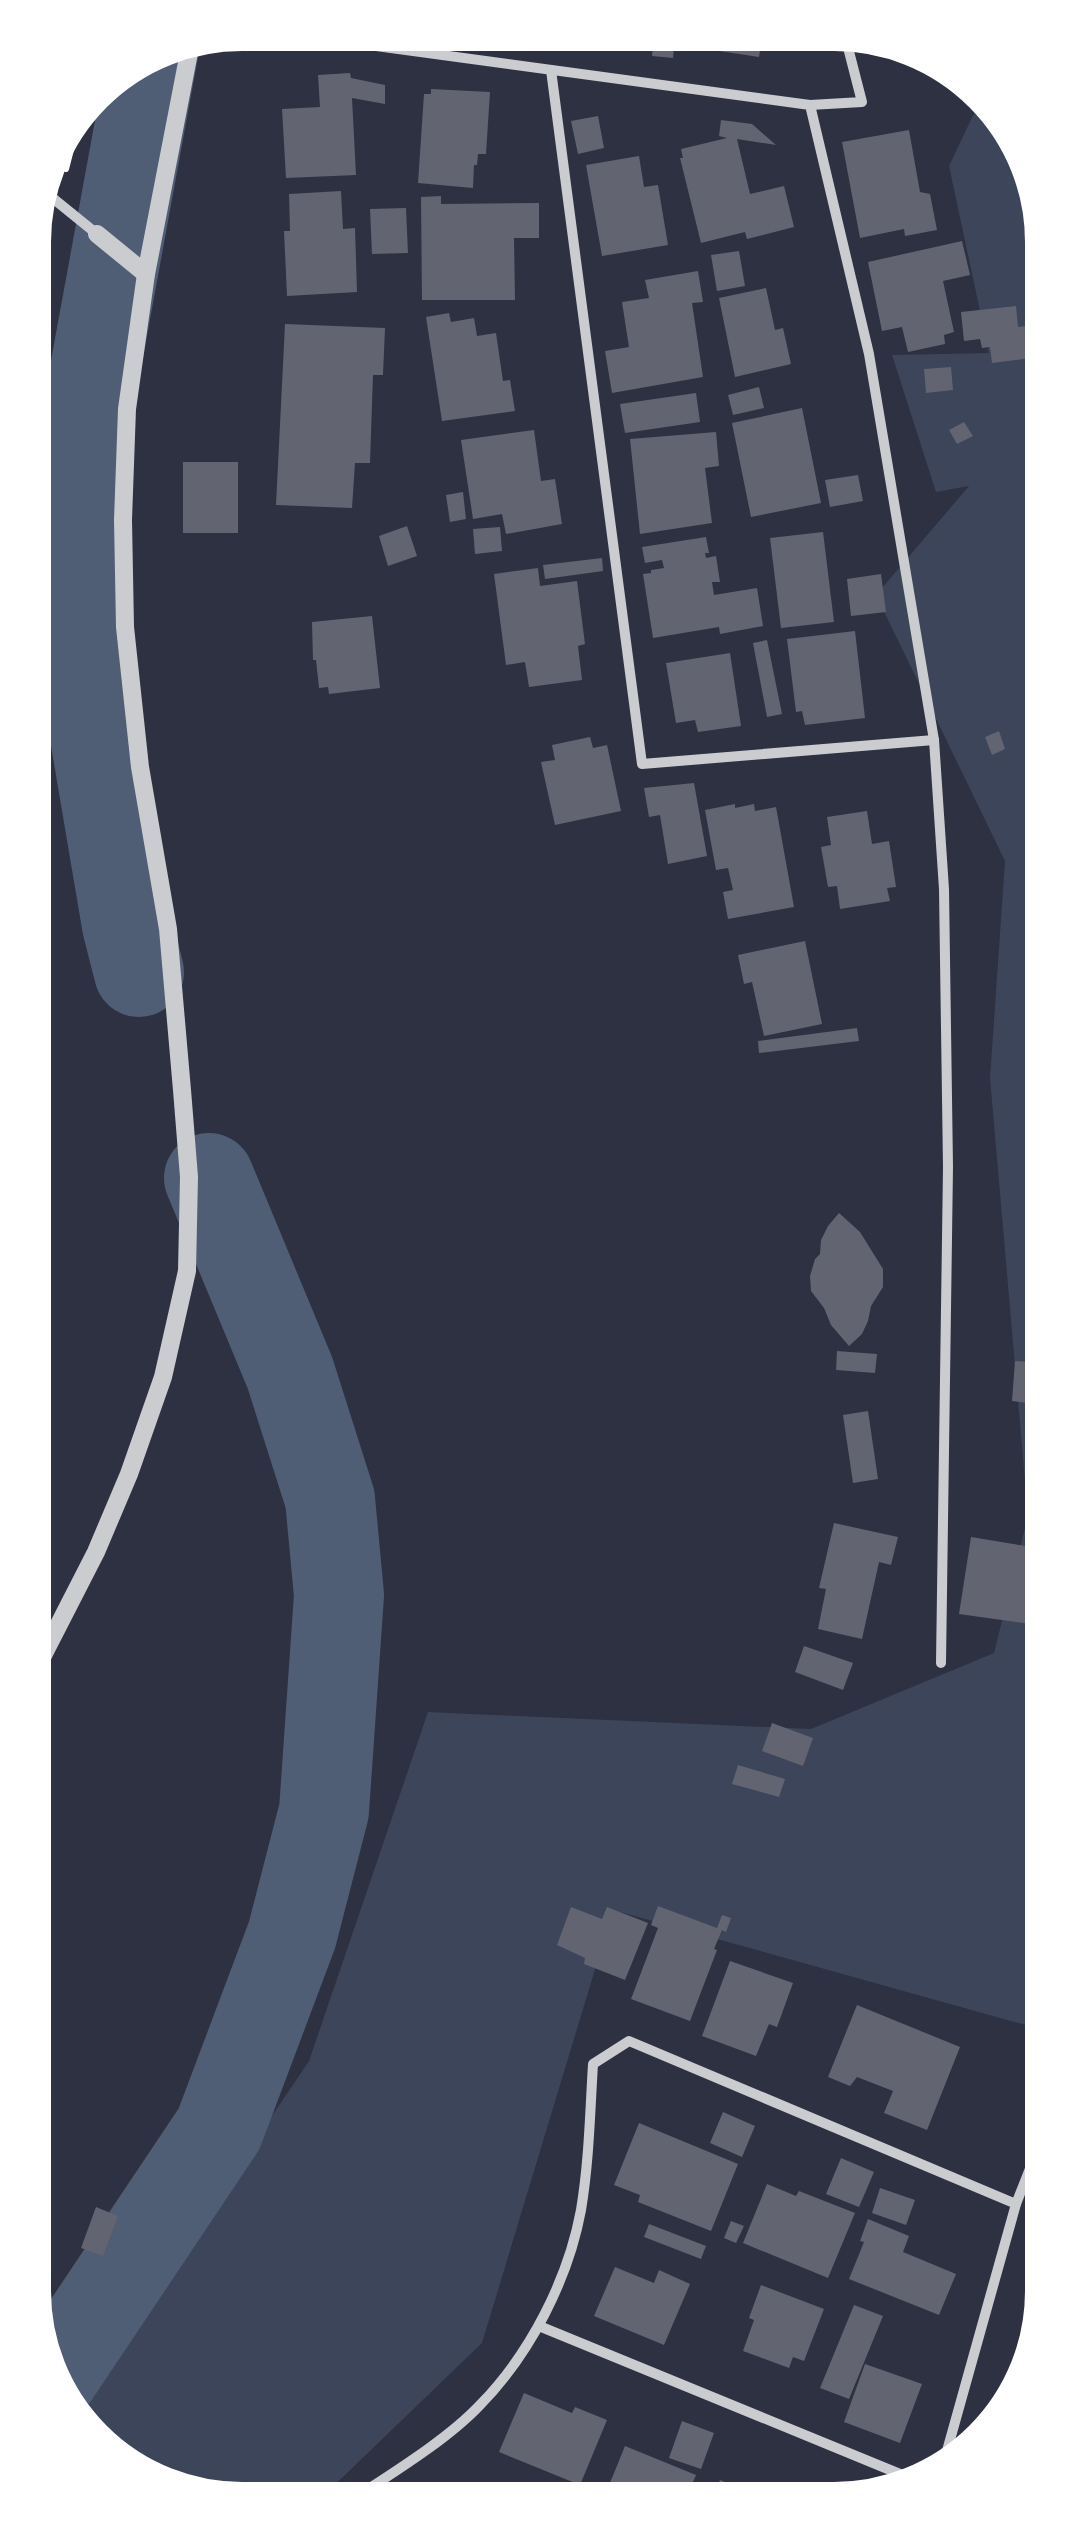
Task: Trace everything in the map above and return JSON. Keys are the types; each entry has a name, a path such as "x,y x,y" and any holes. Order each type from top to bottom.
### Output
{"street":[{"path":"368,45 810,104 862,102 847,45"},
{"path":"45,1650 96,1552 128,1474 163,1377 186,1272 189,1177 170,947 140,767 125,627 122,520 127,408 146,274 189,53"},
{"path":"551,70 642,764 934,740"},
{"path":"810,104 869,354 934,740 944,890 948,1167 941,1663"},
{"path":"51,197 146,274"},
{"path":"369,2488 479,2407 509,2371 538,2326 570,2253 580,2210 588,2155 592,2064 629,2041 1016,2204"},
{"path":"946,2453 1016,2204 1031,2168"},
{"path":"538,2326 904,2475"}],"path":[{"path":"57,202 74,139"}],"shaded area":[{"path":"977,107 998,133 1021,179 1031,242 1031,2027 613,1910 482,2343 331,2488 229,2488 179,2478 122,2447 79,2401 309,2061 428,1712 811,1729 994,1653 1028,1516 990,1078 1005,861 876,595 969,486 936,492 892,355 989,353 949,166"}],"building":[{"path":"653,45 674,45 673,58 652,56"},
{"path":"706,45 761,45 759,57 706,49"},
{"path":"350,73 351,78 385,85 385,104 352,98 356,175 286,178 282,109 320,107 318,75"},
{"path":"431,89 490,92 486,154 478,154 473,188 418,183 424,94 431,94"},
{"path":"598,116 604,148 578,154 571,121"},
{"path":"721,120 752,124 776,145 737,139 750,194 784,186 794,227 747,239 745,232 701,243 681,149 727,138 719,136"},
{"path":"909,130 920,192 930,194 937,230 905,236 904,229 860,238 842,142"},
{"path":"639,156 644,187 658,185 668,245 602,256 586,165"},
{"path":"341,191 343,229 355,228 357,292 287,296 284,231 290,231 289,194"},
{"path":"441,196 441,204 539,203 539,238 514,238 515,300 422,300 421,197"},
{"path":"406,208 408,253 372,254 370,209"},
{"path":"962,241 970,275 943,281 954,332 944,335 945,344 908,352 902,327 882,331 868,262"},
{"path":"739,251 745,286 717,291 711,255"},
{"path":"698,271 703,302 692,303 703,377 612,393 605,351 629,347 622,302 649,298 645,280"},
{"path":"766,288 775,330 783,328 791,364 735,377 719,298"},
{"path":"1016,306 1018,327 1031,325 1031,358 992,363 990,347 982,348 980,339 964,341 961,312"},
{"path":"449,313 451,322 474,318 477,336 496,333 503,381 510,380 515,411 442,421 426,317"},
{"path":"285,324 385,328 383,375 373,375 370,463 355,463 352,508 276,505"},
{"path":"951,367 953,390 926,393 924,369"},
{"path":"759,387 764,408 733,415 728,395"},
{"path":"696,393 700,422 625,433 620,404"},
{"path":"802,408 821,503 751,517 732,423"},
{"path":"964,422 973,436 957,444 949,430"},
{"path":"534,430 541,481 555,479 562,524 506,534 502,514 473,519 461,440"},
{"path":"716,432 719,466 705,468 712,523 640,534 630,439"},
{"path":"183,462 238,462 238,533 183,533"},
{"path":"858,475 863,501 830,507 825,480"},
{"path":"463,492 466,519 450,522 446,495"},
{"path":"407,526 417,556 388,566 379,536"},
{"path":"500,527 502,551 475,554 473,529"},
{"path":"823,532 834,622 781,628 770,538"},
{"path":"706,537 706,558 716,556 720,582 712,582 714,595 757,588 763,626 720,634 719,627 653,638 643,574 664,568 662,560 645,563 642,547"},
{"path":"602,558 603,571 545,579 543,565"},
{"path":"538,568 540,586 577,581 585,644 578,646 582,680 529,687 525,662 506,665 494,574"},
{"path":"881,574 886,612 851,616 847,579"},
{"path":"372,616 380,688 329,694 328,687 319,688 313,660 312,622"},
{"path":"855,631 865,718 805,725 802,711 796,712 787,639"},
{"path":"767,640 782,714 767,717 753,643"},
{"path":"730,653 741,726 698,732 695,720 676,723 666,663"},
{"path":"999,731 1005,749 992,755 985,737"},
{"path":"590,737 593,748 607,745 621,811 555,825 541,762 555,760 552,745"},
{"path":"694,783 707,856 668,864 660,815 649,817 644,788"},
{"path":"735,804 735,808 754,804 755,811 776,807 794,907 728,919 723,892 733,890 728,868 716,870 705,810"},
{"path":"867,811 872,844 889,841 896,887 887,888 890,901 840,909 837,886 828,887 821,847 831,845 827,817"},
{"path":"805,941 822,1024 764,1036 752,982 744,984 738,955"},
{"path":"857,1028 859,1041 759,1053 758,1041"},
{"path":"839,1213 860,1232 883,1269 883,1287 871,1306 868,1321 862,1334 849,1346 811,1291 810,1276 820,1254 821,1240"},
{"path":"837,1351 877,1354 875,1373 836,1370"},
{"path":"1015,1361 1030,1362 1028,1403 1012,1401"},
{"path":"868,1411 878,1479 853,1483 843,1415"},
{"path":"834,1523 898,1537 891,1565 879,1562 862,1639 818,1629 826,1589 819,1588"},
{"path":"971,1537 1031,1547 1031,1624 959,1614"},
{"path":"804,1646 853,1663 843,1690 795,1672"},
{"path":"772,1723 813,1738 803,1766 762,1751"},
{"path":"738,1765 785,1779 779,1797 732,1784"},
{"path":"658,1906 717,1928 722,1915 731,1918 714,1949 717,1950 690,2021 631,1999 658,1928 651,1925"},
{"path":"571,1907 602,1919 607,1907 648,1923 625,1980 584,1964 585,1958 557,1945"},
{"path":"730,1961 793,1983 777,2027 769,2024 756,2056 702,2036"},
{"path":"857,2005 960,2047 927,2130 884,2113 893,2091 857,2077 850,2086 828,2077"},
{"path":"723,2112 755,2126 742,2157 710,2143"},
{"path":"639,2123 738,2164 711,2231 638,2202 640,2195 614,2185"},
{"path":"841,2158 874,2172 859,2207 826,2194"},
{"path":"767,2184 796,2196 799,2191 855,2213 828,2278 743,2243"},
{"path":"880,2188 915,2200 906,2225 872,2213"},
{"path":"96,2207 118,2216 103,2256 81,2248"},
{"path":"868,2219 909,2236 903,2252 956,2274 939,2315 849,2279 864,2242 860,2241"},
{"path":"731,2221 744,2226 736,2243 724,2238"},
{"path":"649,2224 706,2246 701,2259 644,2237"},
{"path":"615,2267 654,2283 659,2270 690,2284 664,2345 594,2316"},
{"path":"761,2285 824,2309 804,2361 793,2357 789,2368 743,2351"},
{"path":"854,2305 883,2316 849,2399 820,2388"},
{"path":"865,2364 922,2384 900,2443 844,2422"},
{"path":"524,2393 572,2413 575,2407 607,2420 580,2485 499,2452"},
{"path":"682,2421 714,2433 701,2469 669,2458"},
{"path":"625,2446 696,2475 691,2488 608,2488"},
{"path":"720,2480 740,2488 717,2488"}],"waterway":[{"path":"139,972 127,925 86,683 86,419 150,68"},
{"path":"60,2366 219,2129 292,1935 324,1811 339,1595 330,1499 290,1373 209,1178"}]}
